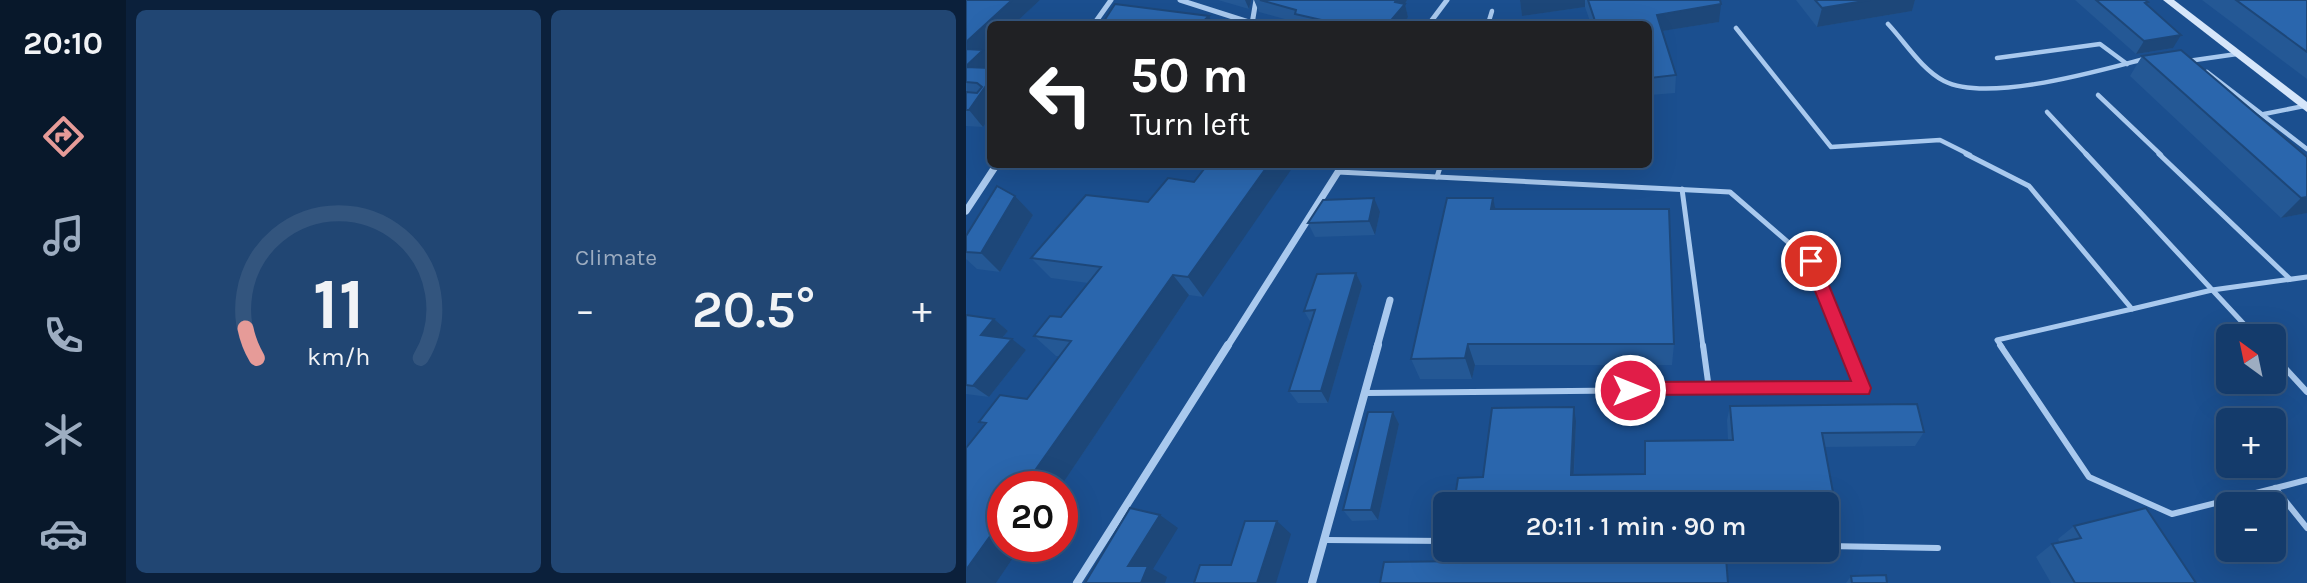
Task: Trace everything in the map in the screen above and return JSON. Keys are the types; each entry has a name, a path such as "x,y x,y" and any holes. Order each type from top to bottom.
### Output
{"main road":[{"path":"2168,0 2306,107"}],"street":[{"path":"1096,21 1111,0"},
{"path":"1180,0 1245,21"},
{"path":"1254,21 1256,0"},
{"path":"1431,21 1447,0"},
{"path":"966,211 994,168"},
{"path":"1077,583 1340,168"},
{"path":"1312,583 1390,300"}],"lane":[{"path":"1490,21 1492,11"},
{"path":"1888,24 1945,82 1980,91 2095,72 2147,59 2156,60"},
{"path":"1736,28 1831,147 1940,140 2029,186 2132,309"},
{"path":"1997,58 2100,44 2127,64"},
{"path":"2174,63 2237,54"},
{"path":"2207,72 2307,149"},
{"path":"2098,95 2290,279"},
{"path":"2264,114 2306,107"},
{"path":"2047,112 2244,324"},
{"path":"1340,168 1437,177 1731,192 1811,261 1863,388 1366,393"},
{"path":"1437,177 1440,168"},
{"path":"1682,190 1709,389"},
{"path":"2307,277 2212,290 1997,340 2089,477 2172,514 2307,480"},
{"path":"2286,369 2307,392"},
{"path":"2275,488 2307,528"},
{"path":"1326,540 1433,541"},
{"path":"1839,546 1938,548"}],"building":[{"path":"966,0 1012,0 987,21 966,42"},
{"path":"1260,0 1396,0 1395,2 1405,4 1391,21 1326,21 1295,14 1296,10"},
{"path":"1588,0 1720,0 1721,4 1657,15 1676,75 1652,78 1652,21 1595,21"},
{"path":"1815,0 1870,0 1822,8"},
{"path":"2096,0 2145,0 2148,2 2145,3 2181,35 2144,41"},
{"path":"2236,0 2307,0 2307,52"},
{"path":"1115,4 1209,16 1203,21 1104,21"},
{"path":"966,49 983,50 966,66"},
{"path":"2181,50 2307,157 2307,197 2301,198 2142,56"},
{"path":"966,67 987,68 987,84 969,110 966,110 966,92 977,93 982,87 977,83 966,82"},
{"path":"1205,168 1266,168 1188,277 1173,275 1035,471 987,471 987,540 966,570 966,448 986,423 979,422 1000,395 1027,399 1071,341 1034,336 1050,316 1061,317 1101,267 1031,258 1086,195 1148,202 1168,178 1194,182"},
{"path":"997,186 1015,196 981,253 966,252 966,236"},
{"path":"1374,198 1369,221 1308,223 1323,200"},
{"path":"1447,198 1493,198 1491,209 1669,209 1674,344 1468,344 1465,358 1411,359"},
{"path":"1356,273 1321,391 1289,391 1315,310 1304,311 1317,274"},
{"path":"966,315 994,319 981,335 1012,339 973,386 966,385"},
{"path":"1917,404 1924,432 1822,433 1833,492 1456,492 1458,478 1483,477 1492,408 1574,407 1571,475 1645,474 1645,441 1733,440 1730,406"},
{"path":"1368,412 1393,412 1371,510 1343,510"},
{"path":"1130,508 1160,515 1128,566 1148,566 1141,583 1085,583"},
{"path":"2146,508 2196,583 2075,583 2052,544 2081,538 2074,526"},
{"path":"1245,521 1277,521 1257,583 1194,583 1200,565 1231,565"},
{"path":"1384,562 1726,562 1728,583 1380,583"},
{"path":"1886,575 1887,583 1852,583 1851,576"}],"route":[{"path":"1630,390 1863,388 1811,261"}]}
